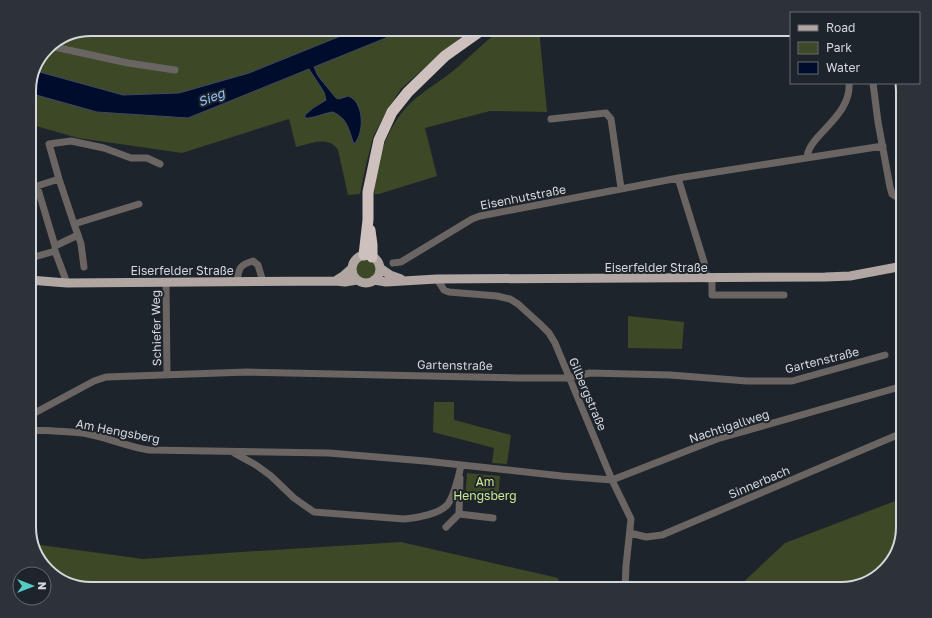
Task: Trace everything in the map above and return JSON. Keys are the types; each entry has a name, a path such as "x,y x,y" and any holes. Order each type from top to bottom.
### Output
{"highway":[{"path":"368,256 368,192 379,140 392,112 408,92 445,56 473,36"}],"main road":[{"name":"Eiserfelder Straße","path":"368,256 378,261 380,268 397,278 408,280"},
{"path":"335,281 344,276 352,268 357,258 368,256"},
{"name":"Eiserfelder Straße","path":"36,281 67,283 345,282 357,280 366,283 374,280 386,282 438,279 709,279 850,276 896,267"},
{"path":"352,268 354,276 357,280"},
{"path":"374,280 379,273 380,268"}],"street":[{"path":"58,48 128,63 175,70"},
{"path":"807,157 807,152 812,144 846,103 850,91 849,84"},
{"path":"873,84 880,146 892,194 896,196"},
{"path":"551,119 606,114 612,119 622,188"},
{"path":"84,267 81,244 49,144 71,141 104,148 131,158 147,158 160,164"},
{"name":"Eisenhutstraße","path":"393,263 401,262 472,219 480,216 678,178 880,146"},
{"path":"678,178 709,279 712,295 784,295"},
{"path":"59,179 36,186 67,283"},
{"path":"74,224 139,204"},
{"path":"36,256 55,248 78,235"},
{"path":"237,282 238,272 242,265 253,261 258,265 262,282"},
{"name":"Gilbergstraße","path":"438,279 444,290 449,292 496,296 510,299 518,304 549,333 612,480 631,519 625,582"},
{"name":"Schiefer Weg","path":"166,282 167,374"},
{"name":"Gartenstraße","path":"36,412 94,381 106,377 247,372 568,378 590,373 670,375 747,381 792,381 885,355"},
{"name":"Nachtigallweg","path":"562,476 612,480 717,439 896,388"},
{"name":"Am Hengsberg","path":"36,430 86,434 136,448 149,450 329,453 562,476"},
{"name":"Sinnerbach","path":"630,533 646,537 662,535 895,436"},
{"path":"232,452 256,465 271,476 294,498 314,512 404,519 415,518 441,510 445,507 449,502 462,465"},
{"path":"446,527 459,514 459,474"},
{"path":"459,514 493,518"}],"green space":[{"path":"83,36 341,36 249,73 179,93 123,95 40,72 47,57 63,43"},
{"path":"391,36 462,36 401,89 386,112 373,137 360,194 348,195 338,150 334,145 319,142 296,147 289,119 182,153 78,138 36,126 36,95 97,112 188,118"},
{"path":"493,36 540,36 547,112 490,111 425,128 437,176 379,194 374,194 377,167 381,154 391,129 398,118 416,98 453,71"},
{"path":"366,255 376,259 380,269 376,279 366,283 356,279 352,269 356,259"},
{"path":"628,316 684,322 682,349 628,348"},
{"path":"434,402 454,402 454,420 511,435 507,464 492,463 494,448 433,432"},
{"name":"Am Hengsberg","path":"467,473 500,476 498,501 465,499"},
{"path":"896,501 896,535 892,548 887,558 875,571 862,578 849,582 743,582 785,543"},
{"path":"401,542 558,578 559,582 83,582 60,573 47,561 39,545 143,559"}],"water":[{"name":"Sieg","path":"341,36 391,36 314,67 318,76 336,98 339,99 348,96 357,104 360,110 361,125 358,139 354,144 345,122 333,112 311,118 305,118 305,115 313,108 326,100 324,92 309,69 188,118 97,112 36,95 36,87 40,72 123,95 179,93 249,73"}]}
